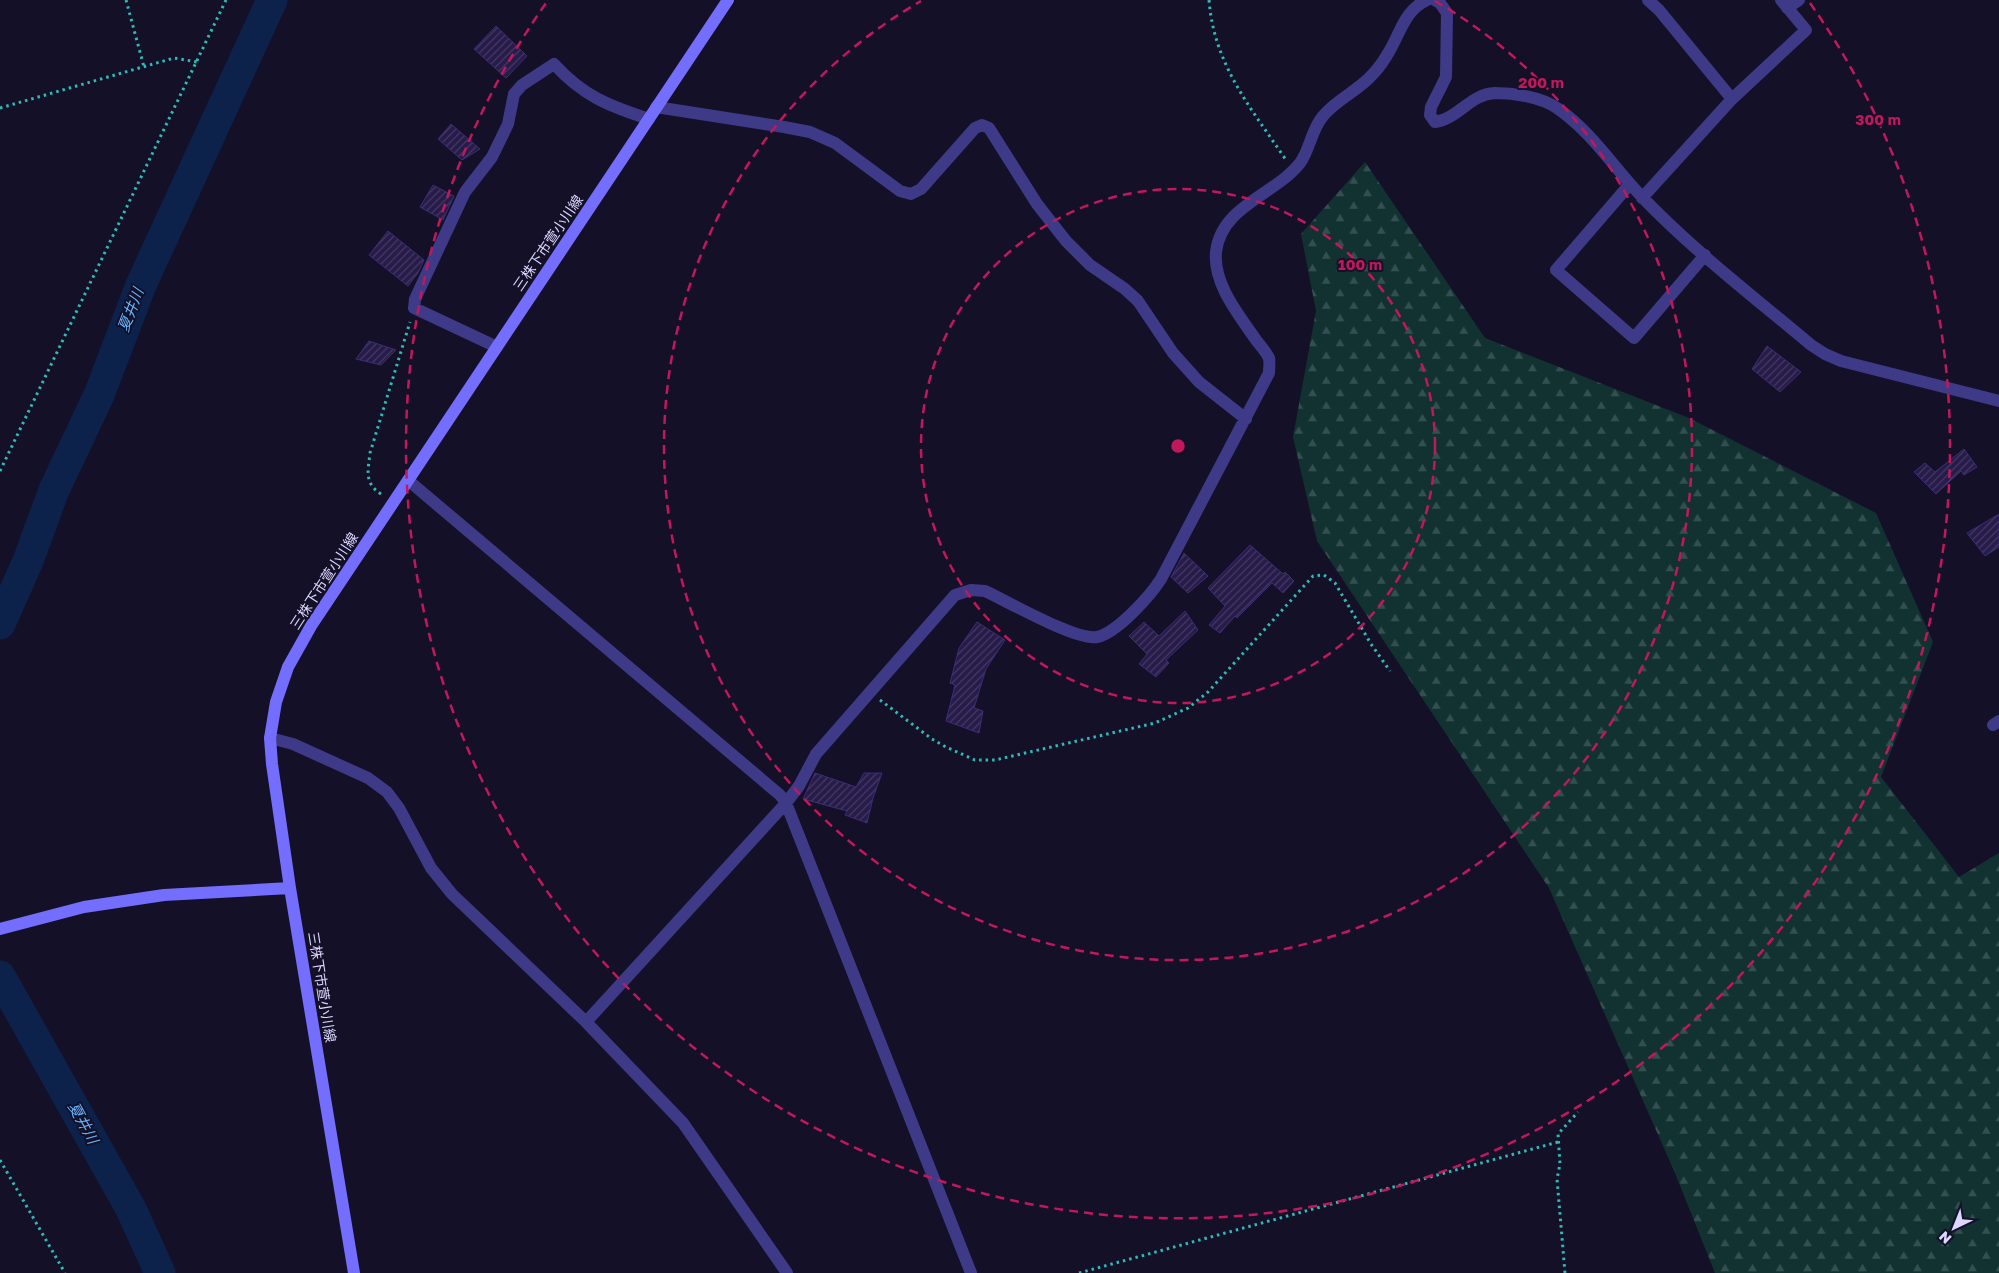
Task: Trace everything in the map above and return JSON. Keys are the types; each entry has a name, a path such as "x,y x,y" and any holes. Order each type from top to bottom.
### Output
{"main road":[{"name":"三株下市萱小川線","path":"354,1273 290,888 272,764 270,738 276,702 288,667 311,626 728,0"},
{"path":"0,929 84,908 164,895 290,888"}],"street":[{"path":"593,1015 786,803 799,786 816,754 955,595 971,590 985,590 1076,635 1096,638 1111,632 1152,594 1269,373 1268,358 1230,302 1220,280 1216,252 1223,230 1245,205 1288,177 1301,162 1313,131 1323,116 1371,76 1390,50 1404,20 1419,3 1427,0"},
{"path":"1435,0 1440,3 1447,13 1446,77 1431,107 1430,115 1435,122 1444,121 1474,98 1494,93 1529,97 1556,107 1592,138 1642,198 1705,256 1825,354 1841,360 1999,401"},
{"path":"1648,0 1659,10 1732,100"},
{"path":"1642,198 1732,100 1806,30 1784,4 1799,0"},
{"path":"497,347 414,308 415,299 465,192 492,157 508,124 514,94 522,85 554,64 569,81 584,92 623,111 649,119"},
{"path":"656,107 784,126 810,132 835,143 900,191 911,194 921,189 975,128 982,125 989,128 1037,204 1066,242 1090,266 1125,289 1138,301 1173,353 1199,382 1246,418"},
{"path":"1630,184 1556,270 1634,338 1705,256"},
{"path":"409,481 780,795 786,803 971,1273"},
{"path":"270,738 293,744 368,778 387,792 399,808 431,868 452,894 478,921 593,1015 683,1123 787,1273"}],"path":[{"path":"126,0 144,67"},
{"path":"0,471 226,0"},
{"path":"1209,0 1211,18 1221,54 1233,81 1293,171"},
{"path":"0,108 174,58 197,62"},
{"path":"394,502 374,490 370,484 368,475 370,453 414,308"},
{"path":"869,692 932,739 975,760 995,760 1155,723 1188,708 1208,692 1313,576 1324,575 1335,582 1371,644 1390,671"},
{"path":"1566,1273 1557,1179 1560,1164 1558,1134 1578,1112"},
{"path":"1079,1273 1558,1142"},
{"path":"0,1160 65,1273"}],"green space":[{"path":"1365,162 1485,338 1689,418 1876,513 1933,642 1881,777 1959,877 1999,853 1999,1273 1715,1273 1675,1173 1549,888 1317,541 1293,437 1316,311 1301,234"}],"building":[{"path":"496,26 527,56 506,78 474,49"},
{"path":"451,124 480,149 462,160 438,139"},
{"path":"433,185 454,196 443,220 420,207"},
{"path":"388,231 424,260 418,273 408,286 369,255"},
{"path":"369,341 396,350 381,365 356,359"},
{"path":"1767,346 1801,372 1780,392 1752,369"},
{"path":"1964,449 1977,467 1964,475 1961,471 1936,494 1914,472 1925,463 1935,472"},
{"path":"1999,514 1999,547 1985,556 1967,533"},
{"path":"1250,545 1283,574 1285,572 1294,581 1283,593 1272,583 1237,618 1235,616 1220,633 1209,625 1225,606 1208,588"},
{"path":"1184,553 1208,576 1188,593 1171,577"},
{"path":"1185,611 1198,630 1166,660 1169,663 1156,677 1139,664 1147,654 1129,636 1144,622 1159,636"},
{"path":"977,622 1005,640 986,669 974,708 983,711 979,733 946,721 955,685 950,683 959,648"},
{"path":"815,773 856,787 864,773 882,773 867,823 845,815 847,811 803,799"}],"waterway":[{"name":"夏井川","path":"0,624 28,561 54,490 99,395 141,285 272,0"},
{"name":"夏井川","path":"0,976 131,1209 160,1273"}]}
